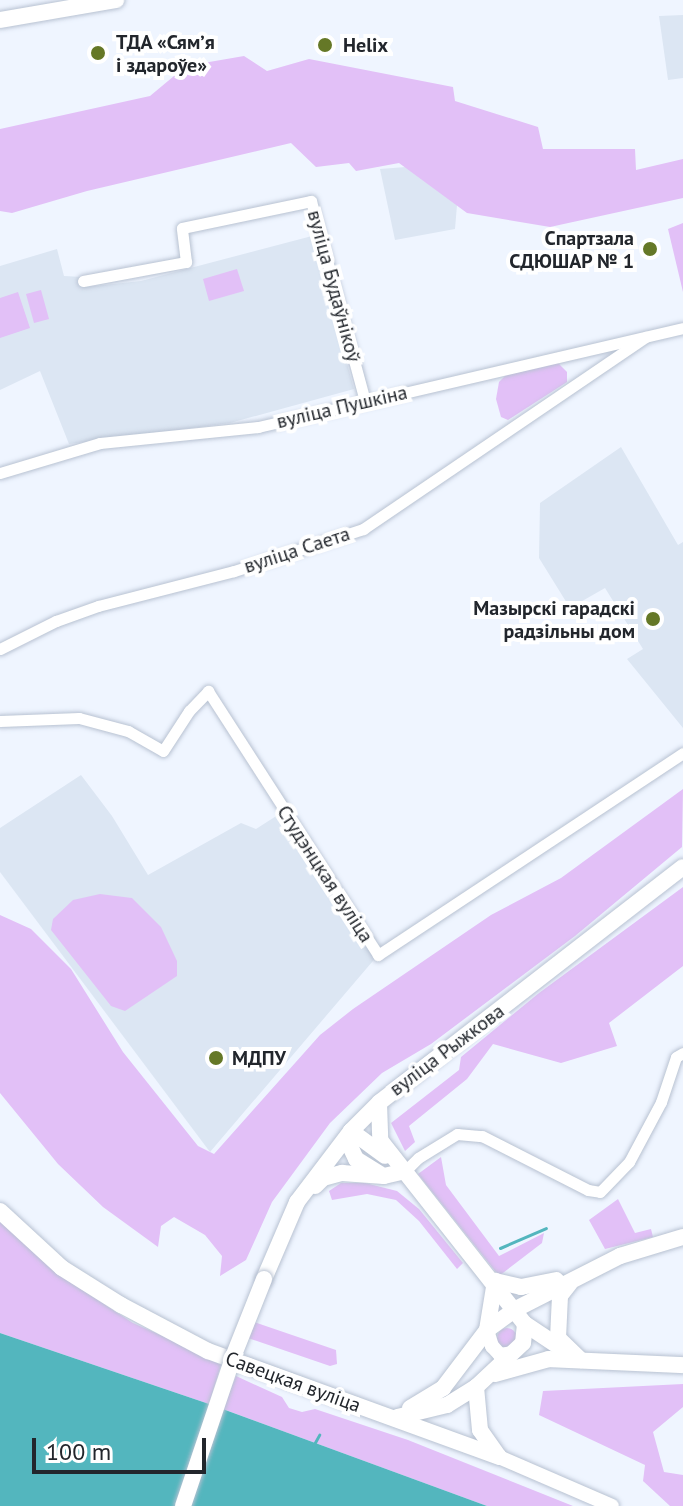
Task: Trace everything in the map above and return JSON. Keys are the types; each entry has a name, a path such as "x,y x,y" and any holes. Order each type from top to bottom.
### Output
{"main road":[{"path":"0,20 116,0"},
{"name":"вуліца Рыжкова","path":"183,1506 233,1357 297,1202 351,1131 379,1103 683,867"},
{"path":"379,1103 380,1140 521,1317 540,1337 581,1360"},
{"path":"384,1176 356,1159 349,1144 351,1131 405,1171"},
{"path":"297,1202 323,1178 342,1173 384,1176 405,1171"},
{"name":"Савецкая вуліца","path":"0,1211 62,1268 121,1305 208,1351 499,1457"},
{"path":"495,1281 521,1287 578,1274 620,1256 683,1237"},
{"path":"487,1330 521,1317 578,1274"},
{"path":"578,1274 560,1296 557,1320 558,1338 581,1360"},
{"path":"368,1410 411,1408 443,1388 487,1330 495,1281"},
{"path":"368,1410 398,1418 439,1408 481,1382 523,1343 521,1317"},
{"path":"481,1382 549,1359 683,1365"},
{"path":"481,1382 480,1430 499,1457"},
{"path":"443,1388 438,1417 449,1439"}],"street":[{"name":"вуліца Будаўнікоў","path":"83,281 186,262 182,228 311,201 365,401"},
{"name":"вуліца Пушкіна","path":"0,473 100,443 258,427 683,328"},
{"name":"вуліца Саета","path":"0,649 56,621 98,606 234,571 363,529 646,337"},
{"name":"Студэнцкая вуліца","path":"0,721 79,718 128,731 163,751 189,711 208,691 378,955 683,753"},
{"path":"405,1171 457,1134 482,1136 588,1190 600,1192 629,1162 661,1102 676,1057 683,1053"},
{"path":"487,1330 492,1346 500,1355 512,1353"},
{"name":"Савецкая вуліца","path":"499,1457 612,1506"}],"shaded area":[{"path":"683,15 683,78 668,80 659,16"},
{"path":"244,56 267,71 309,59 453,87 455,101 538,127 543,149 635,149 636,170 683,159 683,198 550,227 467,213 399,163 356,171 349,163 316,167 291,143 87,191 12,213 0,211 0,129 150,96 186,66"},
{"path":"432,165 459,181 455,229 395,240 380,169"},
{"path":"683,223 683,292 668,229"},
{"path":"312,236 354,389 230,423 69,444 40,371 0,390 0,266 57,249 64,276 82,277 85,287 141,281"},
{"path":"237,269 244,291 209,301 203,279"},
{"path":"41,290 49,319 34,323 26,294"},
{"path":"18,292 30,328 0,338 0,298"},
{"path":"557,362 567,372 567,382 508,420 501,417 496,399 499,382 506,375"},
{"path":"621,447 678,545 683,542 683,728 627,659 643,649 605,588 570,608 539,558 540,503"},
{"name":"МДПУ","path":"81,775 112,816 148,875 241,823 256,829 284,811 378,955 210,1152 0,872 0,828"},
{"path":"683,789 682,847 575,936 431,1044 382,1073 330,1123 272,1202 246,1260 220,1276 222,1256 205,1235 174,1217 161,1226 158,1247 103,1207 58,1164 0,1093 0,915 31,929 71,969 123,1052 198,1146 214,1154 320,1035 353,1009 491,915 561,878"},
{"path":"683,887 683,966 609,1023 617,1046 561,1063 493,1044 467,1079 409,1126 415,1142 405,1151 391,1123 459,1070 461,1057 539,993"},
{"path":"100,894 132,898 161,927 177,961 177,976 125,1011 111,1006 51,930 53,919 73,900"},
{"path":"441,1157 446,1185 499,1256 544,1233 542,1243 499,1276 418,1174"},
{"path":"341,1183 365,1183 397,1191 419,1209 463,1263 457,1269 419,1221 396,1200 367,1194 332,1200 329,1191"},
{"path":"618,1199 635,1233 651,1229 653,1237 605,1249 589,1220"},
{"path":"0,1221 64,1278 133,1323 222,1362 209,1404 0,1333"},
{"path":"254,1322 336,1350 337,1364 330,1366 248,1338"},
{"path":"507,1328 514,1331 517,1338 514,1345 507,1348 500,1345 497,1338 500,1331"},
{"path":"236,1376 282,1397 289,1408 302,1412 315,1409 408,1440 573,1506 487,1506 223,1409"},
{"path":"683,1384 683,1407 653,1432 664,1472 683,1475 683,1506 670,1506 643,1481 645,1465 539,1415 543,1391"}],"water":[{"path":"0,1333 209,1404 487,1506 0,1506"}],"waterway":[{"path":"500,1248 546,1228"},
{"path":"313,1446 319,1435"}],"place":[{"name":"Helix","path":"325,45"},
{"name":"ТДА «Сямʼя і здароўе»","path":"98,53"},
{"name":"Спартзала СДЮШАР № 1","path":"650,249"},
{"name":"Мазырскі гарадскі радзільны дом","path":"653,619"},
{"name":"МДПУ","path":"216,1058"}]}
